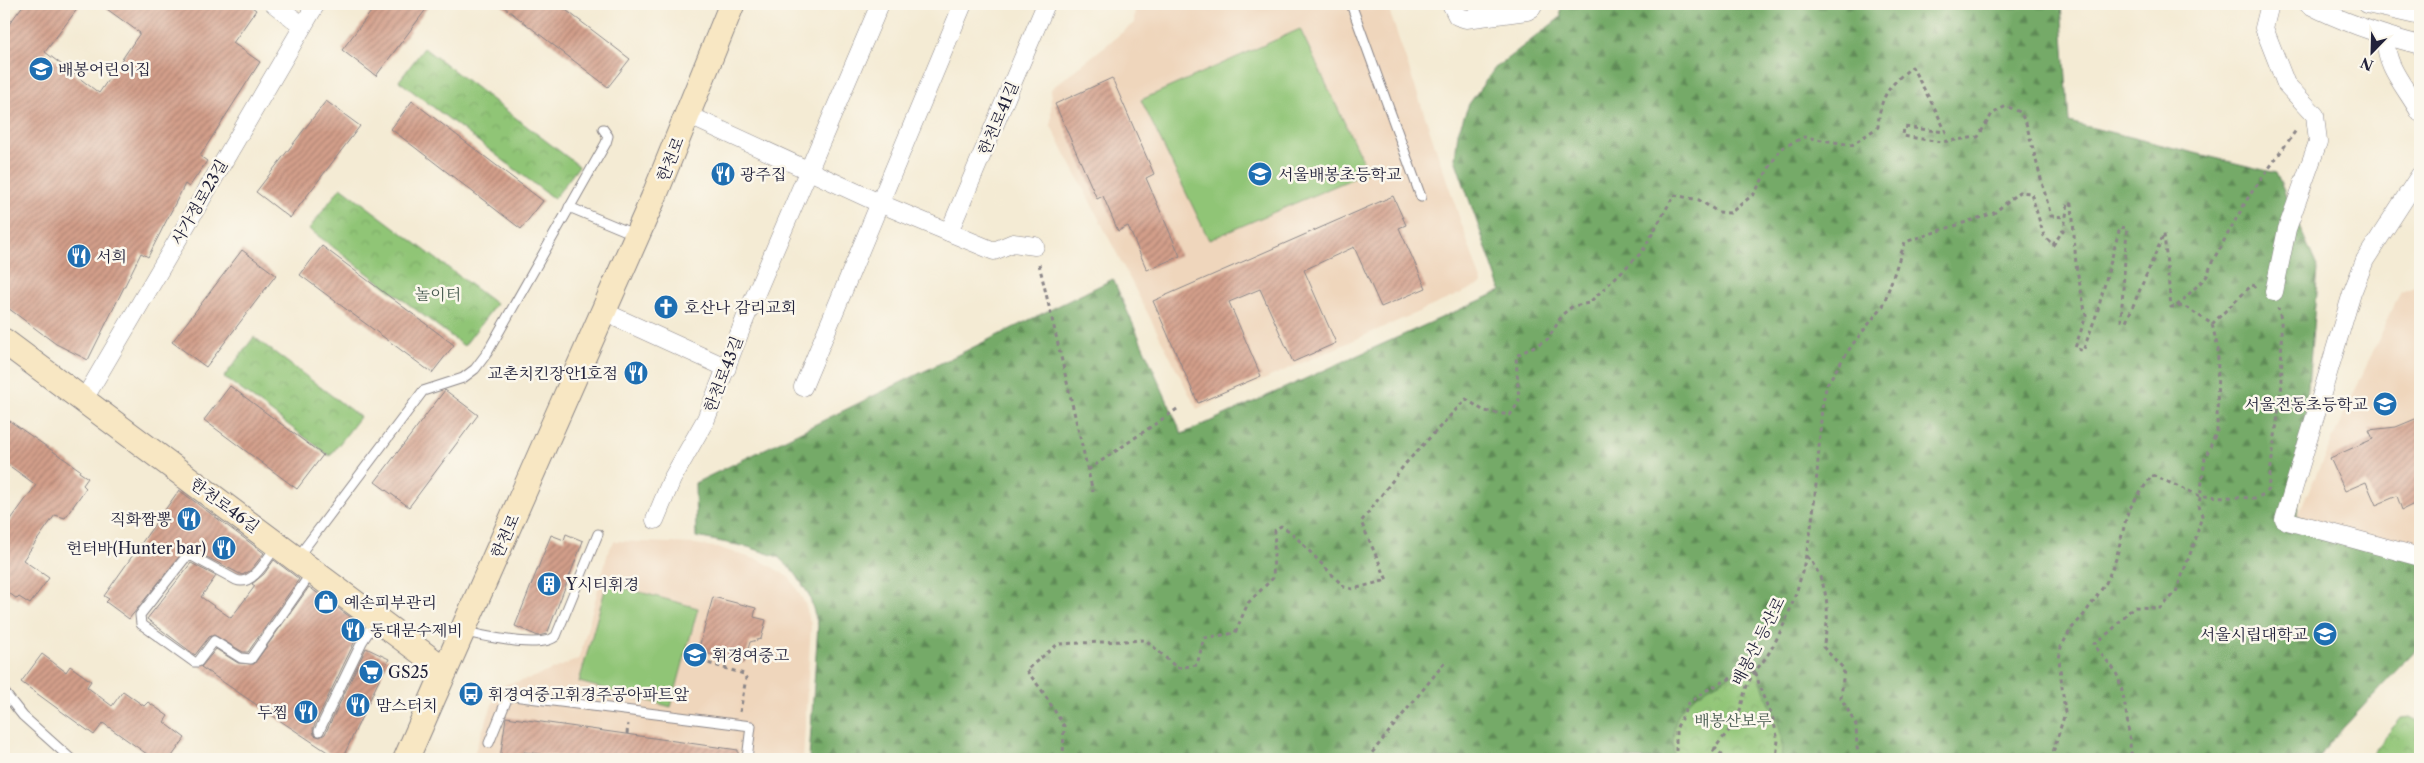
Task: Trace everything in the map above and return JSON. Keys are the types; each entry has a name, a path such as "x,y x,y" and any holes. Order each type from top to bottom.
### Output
{"main road":[{"name":"한천로","path":"406,759 637,236 732,4"},
{"name":"한천로46길","path":"4,341 445,670"}],"street":[{"path":"274,4 303,26"},
{"name":"사가정로23길","path":"83,401 316,4"},
{"path":"809,170 880,4"},
{"path":"803,387 963,4"},
{"name":"한천로41길","path":"949,232 1046,4"},
{"path":"1451,4 1457,16 1466,19 1527,11 1534,4"},
{"path":"2270,4 2264,28 2286,84 2315,115 2318,142 2287,229 2274,292"},
{"path":"2308,4 2353,25 2386,37 2420,44"},
{"path":"2367,4 2420,16"},
{"path":"2386,37 2385,51 2390,65 2420,112"},
{"path":"688,115 879,202 994,251 1013,243 1035,246"},
{"name":"한천로43길","path":"655,520 672,479 706,419 745,319 809,170"},
{"path":"2420,175 2365,260 2352,293 2284,520 2420,557"},
{"path":"604,312 727,368"}],"lane":[{"path":"1351,4 1422,197"},
{"path":"296,557 243,582 192,556 184,558 140,615 142,624 194,662 198,662 214,641 241,658 251,659 296,557 423,391 463,378 475,369 606,143 608,136 603,129"},
{"path":"569,207 637,236"},
{"path":"463,632 496,639 542,642 552,640 556,636 598,534"},
{"path":"320,731 362,642 377,619"},
{"path":"4,692 23,716 72,759"},
{"path":"489,743 507,699 513,696 751,726 747,759"}],"path":[{"path":"1063,759 1064,726 1041,689 1026,670 1058,644 1146,640 1177,668 1197,665 1204,638 1235,633 1248,603 1273,578 1275,530 1281,526 1291,532 1344,587 1353,589 1387,580 1361,522 1405,464 1466,399 1484,411 1510,415 1519,402 1516,356 1548,339 1564,314 1573,306 1590,303 1642,252 1674,195 1699,200 1718,212 1730,213 1754,194 1780,149 1804,137 1852,144 1878,127 1879,108 1891,84 1912,67 1946,132 1904,127 1903,136 1941,142 1978,137 1992,114 2006,106 2020,112 2026,123 2051,216 2066,217 2068,203 2072,204 2076,265 2086,316 2075,348 2083,350 2092,328 2120,227 2127,228 2121,320 2126,322 2164,234 2171,307 2184,306 2212,324 2218,349 2217,431 2206,458 2199,506 2202,516 2200,528 2171,599 2161,608 2133,607 2111,631 2094,644 2100,655 2116,673 2120,686 2132,759"},
{"path":"2176,307 2208,276 2212,262 2249,196 2297,130 2298,124"},
{"name":"배봉산 등산로","path":"1710,759 1714,747 1734,722 1741,709 1746,686 1755,670 1765,659 1783,625 1801,580 1806,555 1822,407 1827,384 1852,345 1883,306 1906,242 1994,213 2019,192 2031,193 2044,236 2053,245 2064,229 2066,217"},
{"path":"1035,246 1093,492"},
{"path":"2051,759 2065,713 2059,659 2061,647 2071,629 2083,616 2106,582 2116,559 2132,503 2152,475 2200,496 2255,498 2265,494 2268,489 2282,384 2282,319 2274,292 2252,285 2212,324"},
{"path":"1088,470 1180,407"},
{"path":"1806,555 1816,566 1826,593 1828,626 1823,647 1844,669 1841,698 1856,725 1856,748 1860,759"},
{"path":"701,661 744,674 746,678 738,725"},
{"path":"1368,759 1446,661"},
{"path":"1676,759 1676,729 1689,703 1705,691 1737,675 1755,670 1762,694 1773,718 1778,740 1776,759"},
{"path":"1714,747 1726,759"}],"shaded area":[{"name":"서울배봉초등학교","path":"1135,4 1387,4 1482,284 1197,409 1051,126 1051,89 1134,23"},
{"name":"서울전동초등학교","path":"2420,284 2420,556 2297,516 2401,291"},
{"name":"휘경여중고","path":"615,541 696,544 719,548 762,561 790,578 805,603 811,625 803,759 472,759 497,692 506,684 529,679 579,659 609,549"}],"green space":[{"path":"1560,4 2061,4 2069,122 2276,173 2318,269 2297,516 2420,556 2420,645 2331,741 2319,759 809,759 818,625 809,595 795,573 778,557 748,547 696,537 695,483 1113,279 1182,434 1501,291 1455,159 1458,132 1469,104 1495,68 1561,17"},
{"path":"1300,29 1368,172 1209,240 1141,100"},
{"path":"424,48 579,166 554,199 399,81"},
{"name":"놀이터","path":"341,187 496,304 464,346 309,229"},
{"path":"254,337 360,417 330,456 224,377"},
{"path":"607,583 698,608 671,707 579,682"},
{"name":"배봉산보루","path":"1753,668 1760,674 1766,696 1778,723 1782,745 1781,759 1674,759 1673,744 1676,721 1685,705 1704,690 1739,672"},
{"path":"2410,717 2420,722 2420,755 2417,759 2373,759 2374,752 2400,718"}],"building":[{"path":"24,4 81,4 45,52 99,93 140,33 100,4 248,4 256,10 233,43 260,62 200,156 207,161 189,187 185,184 148,257 141,253 88,360 56,344 4,305 4,31"},
{"path":"377,4 430,4 376,76 342,50"},
{"path":"500,4 558,4 630,59 608,87"},
{"path":"1112,78 1154,174 1146,178 1180,256 1147,270 1128,226 1118,231 1103,196 1097,199 1055,104"},
{"path":"326,101 360,126 290,218 256,192"},
{"path":"412,101 543,201 521,229 391,129"},
{"path":"1393,196 1406,225 1399,228 1426,288 1381,307 1354,247 1304,270 1336,343 1293,362 1260,289 1229,302 1261,376 1198,403 1153,301"},
{"path":"322,246 454,345 432,373 300,275"},
{"path":"242,250 276,275 206,367 172,342"},
{"path":"230,386 323,455 297,489 204,420"},
{"path":"445,390 478,415 409,507 375,482"},
{"path":"4,417 80,470 79,472 88,478 83,485 86,488 65,518 55,515 23,560 49,578 30,604 19,597 17,599 4,589 4,529 36,485 4,462"},
{"path":"2420,417 2420,501 2402,510 2397,496 2376,505 2366,482 2345,491 2330,458 2373,439 2369,430 2396,427"},
{"path":"179,490 264,553 250,571 242,575 195,551 183,552 129,619 106,602 109,599 104,596"},
{"name":"Y시티휘경","path":"566,534 583,541 547,634 538,636 515,626 551,535 564,540"},
{"path":"274,560 299,579 248,652 243,652 214,635 209,637 195,655 147,619 191,563 216,576 201,597 231,618 255,586 252,584 264,574"},
{"path":"309,587 364,627 354,643 313,728 314,735 320,737 325,734 366,648 389,659 342,759 338,759 201,667 216,649 238,663 254,664"},
{"path":"713,597 756,608 754,617 766,620 761,639 750,642 744,663 698,651"},
{"path":"42,654 66,672 70,666 91,681 87,687 112,706 123,691 144,706 148,702 168,716 164,722 185,738 170,759 154,759 103,723 94,735 21,682"},
{"path":"506,717 738,750 738,759 579,759 524,752 523,759 500,759"}],"place":[{"name":"배봉어린이집","path":"41,69"},
{"name":"광주집","path":"723,174"},
{"name":"서울배봉초등학교","path":"1260,174"},
{"name":"서희","path":"79,256"},
{"name":"호산나 감리교회","path":"666,307"},
{"name":"교촌치킨장안1호점","path":"636,373"},
{"name":"서울전동초등학교","path":"2385,404"},
{"name":"직화짬뽕","path":"189,519"},
{"name":"헌터바(Hunter bar)","path":"224,548"},
{"name":"Y시티휘경","path":"549,584"},
{"name":"예손피부관리","path":"326,602"},
{"name":"동대문수제비","path":"353,630"},
{"name":"서울시립대학교","path":"2325,634"},
{"name":"휘경여중고","path":"695,655"},
{"name":"GS25","path":"371,672"},
{"name":"휘경여중고휘경주공아파트앞","path":"471,694"},
{"name":"맘스터치","path":"358,705"},
{"name":"두찜","path":"306,712"}]}
